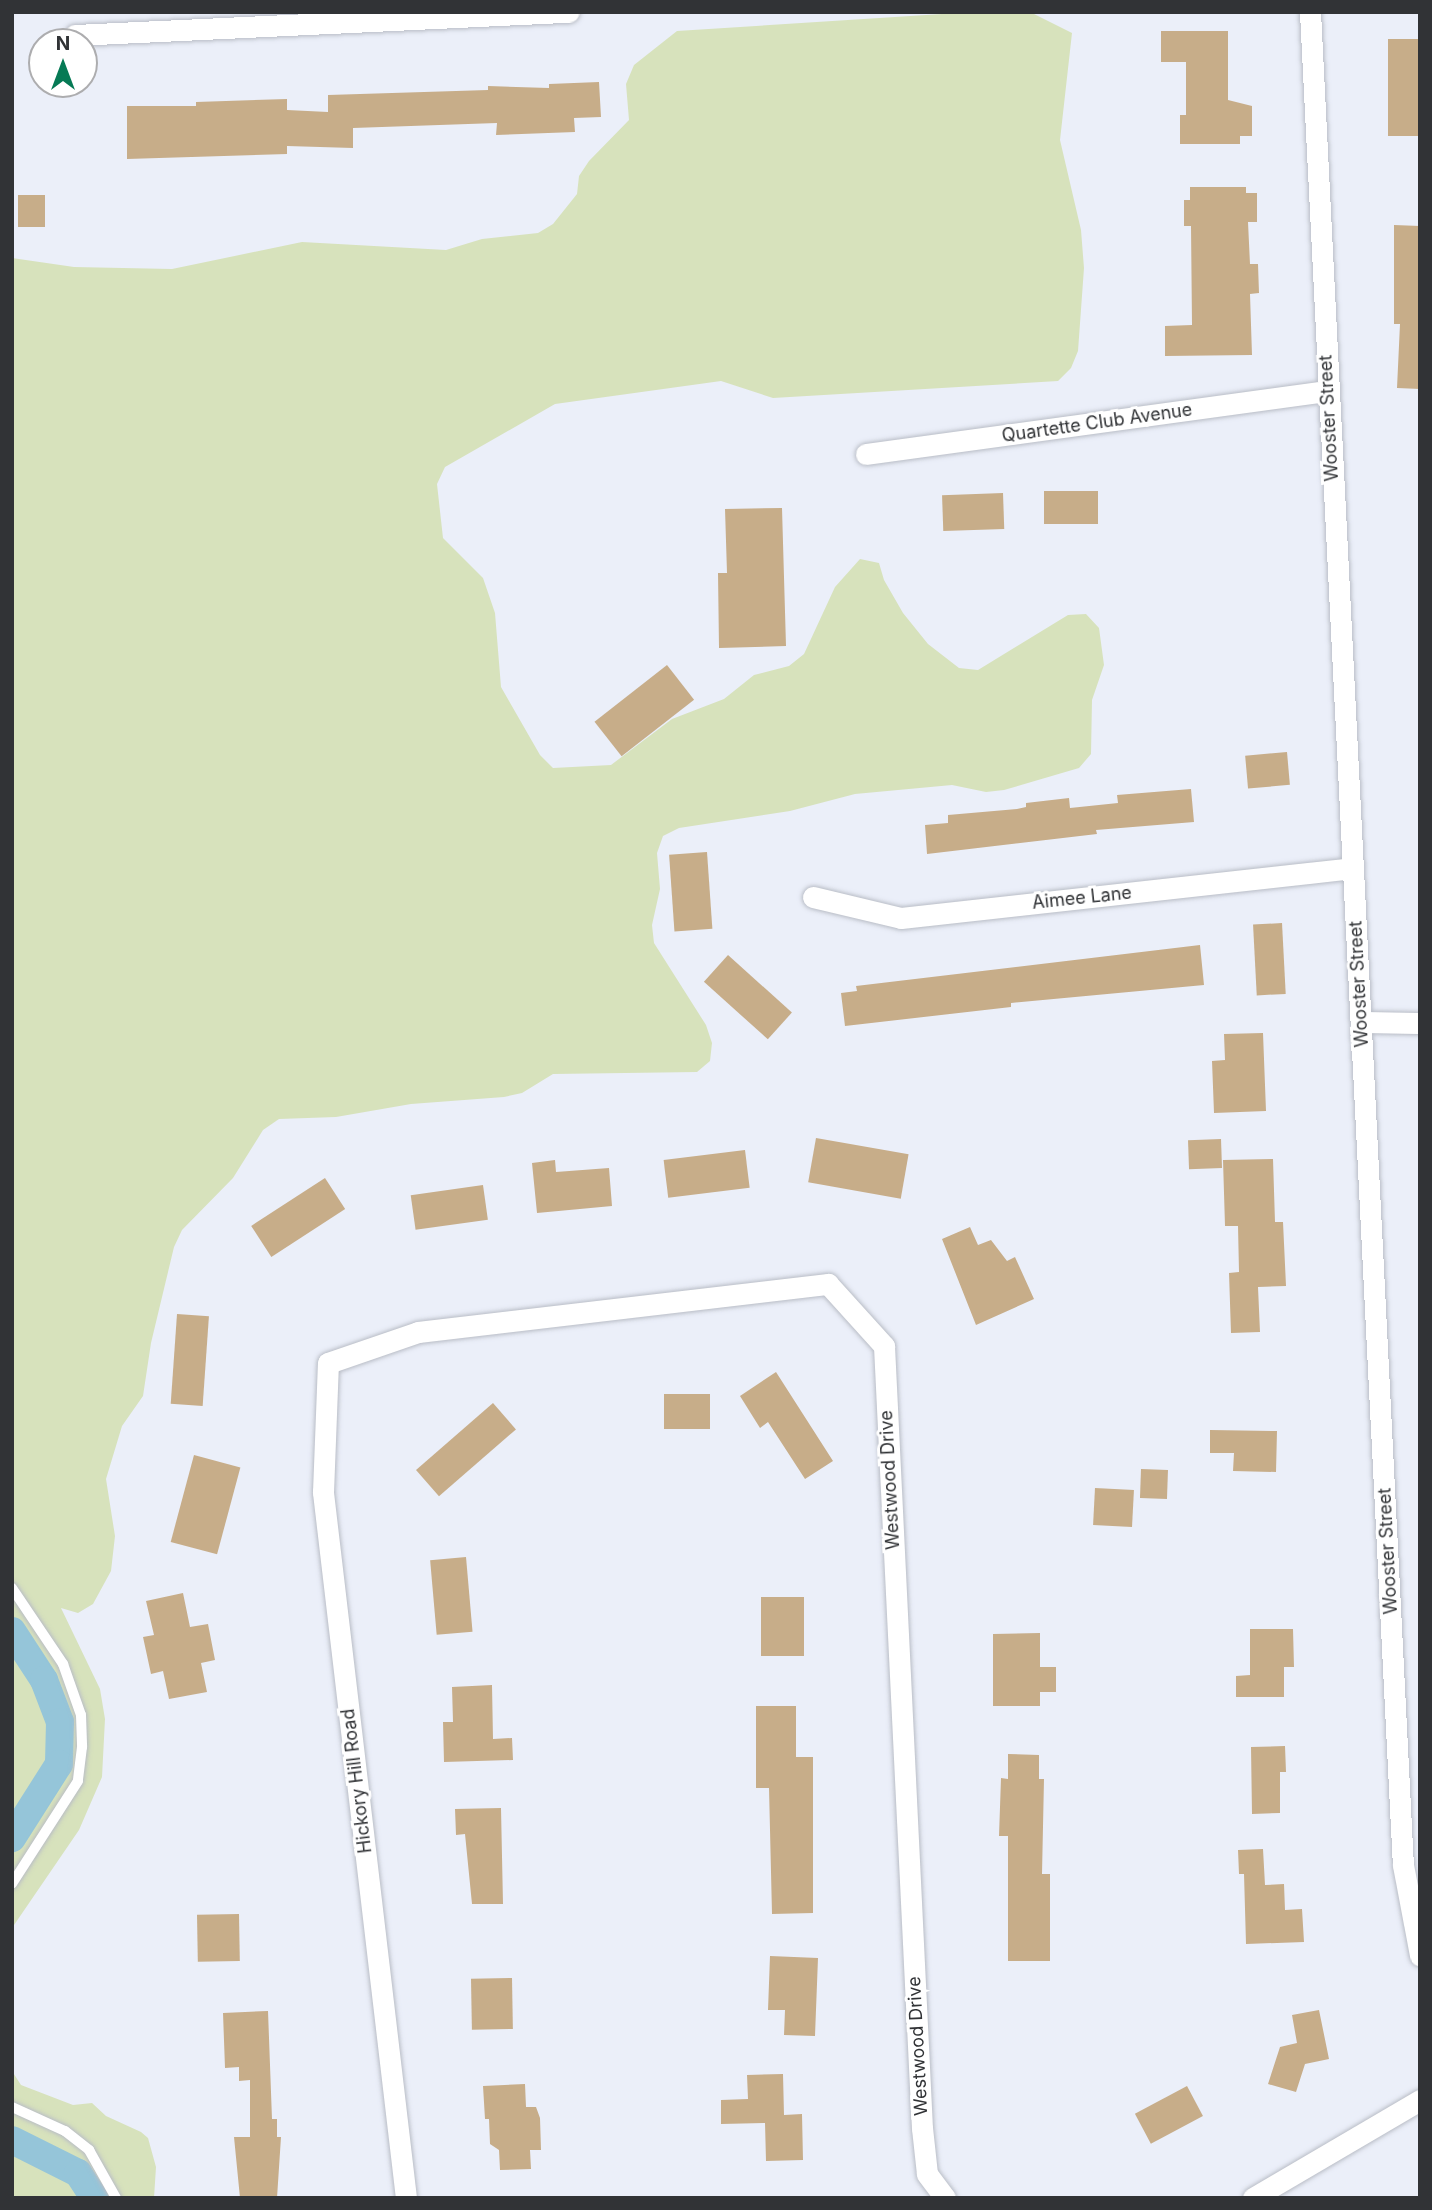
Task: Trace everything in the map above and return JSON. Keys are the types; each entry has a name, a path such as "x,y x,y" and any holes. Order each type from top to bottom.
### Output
{"street":[{"path":"98,33 568,12"},
{"name":"Wooster Street","path":"1310,12 1403,1865 1420,1955"},
{"name":"Quartette Club Avenue","path":"866,454 1328,391"},
{"name":"Aimee Lane","path":"813,897 901,918 1352,868"},
{"path":"1362,1022 1420,1023"},
{"name":"Westwood Drive","path":"328,1363 418,1332 828,1284 884,1346 922,2128 927,2174 945,2198"},
{"name":"Hickory Hill Road","path":"328,1363 323,1492 406,2198"},
{"path":"1253,2198 1420,2099"}],"lane":[{"path":"12,1588 63,1664 81,1715 82,1747 78,1781 12,1884"},
{"path":"12,2107 65,2131 89,2150 116,2198"}],"green space":[{"path":"973,12 1030,12 1072,33 1060,140 1081,230 1084,268 1078,351 1071,368 1058,381 773,398 721,381 555,404 445,467 437,484 443,538 483,578 495,613 501,687 540,755 553,768 611,765 672,719 724,699 754,675 789,666 804,654 835,587 860,559 879,563 884,580 903,613 928,644 959,668 978,670 1068,615 1086,614 1099,628 1104,665 1092,700 1091,754 1079,768 1004,790 986,792 952,785 855,794 790,811 679,828 663,836 657,853 660,889 652,925 654,943 706,1025 712,1043 710,1061 697,1072 553,1074 522,1093 504,1097 411,1104 336,1117 279,1119 263,1130 233,1178 182,1230 174,1247 151,1343 143,1396 122,1426 106,1479 115,1536 111,1571 93,1604 78,1613 61,1608 100,1689 105,1719 102,1777 79,1830 12,1928 12,258 74,267 172,269 302,242 446,250 482,239 538,233 553,224 577,194 579,176 589,161 629,120 626,84 634,65 677,31"},
{"path":"12,2071 21,2085 73,2105 92,2103 106,2116 148,2138 156,2167 154,2198 12,2198"}],"building":[{"path":"1161,31 1228,31 1228,100 1252,106 1252,136 1240,136 1240,144 1180,144 1180,115 1186,115 1186,62 1161,62"},
{"path":"1388,39 1420,39 1420,136 1388,136"},
{"path":"599,82 601,117 574,118 575,132 496,135 497,123 353,128 353,148 287,146 287,154 127,159 127,106 196,106 196,102 287,99 287,110 328,112 328,95 488,90 488,86 549,88 549,84"},
{"path":"1190,187 1246,187 1246,193 1257,193 1257,222 1248,222 1250,264 1258,264 1259,293 1250,294 1252,355 1165,356 1165,326 1192,325 1191,226 1184,226 1184,200 1190,200"},
{"path":"18,195 45,195 45,227 18,227"},
{"path":"1394,225 1420,226 1420,389 1397,388 1400,324 1394,324"},
{"path":"1044,491 1098,491 1098,524 1044,524"},
{"path":"1003,493 1004,529 943,531 942,495"},
{"path":"782,508 786,646 719,648 718,573 727,573 725,509"},
{"path":"667,665 694,700 622,756 595,722"},
{"path":"1287,752 1290,785 1248,789 1245,756"},
{"path":"1191,789 1194,822 1096,830 1097,834 927,854 925,825 948,823 948,815 1017,809 1026,807 1026,803 1069,798 1070,808 1118,803 1117,795"},
{"path":"707,852 712,929 674,931 669,855"},
{"path":"1282,923 1286,994 1257,995 1253,925"},
{"path":"1200,945 1204,985 1011,1003 1011,1007 845,1026 841,993 857,991 856,986"},
{"path":"728,955 792,1013 768,1039 704,982"},
{"path":"1263,1033 1266,1111 1214,1113 1212,1061 1225,1060 1224,1034"},
{"path":"816,1138 909,1154 901,1199 808,1182"},
{"path":"1221,1139 1222,1168 1189,1169 1188,1140"},
{"path":"745,1150 750,1188 668,1198 664,1160"},
{"path":"1273,1159 1275,1222 1283,1222 1286,1286 1258,1287 1260,1332 1231,1333 1229,1273 1239,1272 1238,1226 1225,1226 1223,1160"},
{"path":"555,1160 556,1172 609,1168 612,1206 537,1213 532,1163"},
{"path":"325,1178 345,1209 271,1257 251,1226"},
{"path":"483,1185 488,1220 416,1230 411,1195"},
{"path":"970,1227 978,1245 991,1240 1007,1261 1015,1257 1034,1299 976,1325 942,1239"},
{"path":"177,1314 209,1316 203,1406 171,1404"},
{"path":"776,1372 833,1461 805,1479 768,1422 760,1428 740,1396"},
{"path":"664,1394 710,1394 710,1429 664,1429"},
{"path":"493,1403 516,1429 439,1496 416,1470"},
{"path":"1210,1430 1277,1431 1276,1472 1233,1471 1234,1453 1210,1453"},
{"path":"194,1455 240,1467 217,1554 171,1542"},
{"path":"1141,1469 1168,1470 1167,1499 1140,1498"},
{"path":"1095,1488 1134,1490 1132,1527 1093,1525"},
{"path":"466,1557 473,1632 437,1635 430,1560"},
{"path":"183,1593 190,1627 208,1624 215,1660 201,1663 207,1692 169,1699 163,1671 151,1674 143,1637 154,1635 146,1601"},
{"path":"761,1597 804,1597 804,1656 761,1656"},
{"path":"1250,1629 1293,1629 1294,1667 1284,1667 1284,1697 1236,1697 1236,1676 1250,1675"},
{"path":"1040,1633 1040,1667 1056,1667 1056,1692 1040,1692 1040,1706 993,1706 993,1634"},
{"path":"492,1685 493,1739 512,1738 513,1760 444,1762 443,1722 453,1722 452,1687"},
{"path":"756,1706 796,1706 796,1757 813,1757 813,1913 772,1914 769,1788 756,1788"},
{"path":"1285,1746 1286,1772 1280,1772 1280,1813 1252,1814 1251,1747"},
{"path":"1008,1754 1039,1755 1039,1779 1044,1779 1042,1874 1050,1874 1050,1961 1008,1961 1008,1836 999,1836 1001,1778 1008,1779"},
{"path":"501,1808 503,1904 472,1904 465,1834 456,1835 455,1809"},
{"path":"1263,1849 1265,1885 1284,1884 1285,1910 1302,1909 1304,1942 1246,1944 1244,1874 1239,1874 1238,1850"},
{"path":"239,1914 240,1961 198,1962 197,1915"},
{"path":"770,1956 818,1958 815,2036 784,2035 785,2010 768,2010"},
{"path":"512,1978 513,2029 472,2030 471,1979"},
{"path":"1319,2010 1329,2059 1305,2064 1296,2092 1268,2084 1280,2047 1297,2043 1292,2015"},
{"path":"268,2011 272,2119 277,2119 277,2137 281,2137 277,2198 240,2198 234,2137 250,2137 250,2080 239,2081 239,2067 225,2068 223,2013"},
{"path":"783,2074 784,2115 802,2114 803,2160 766,2161 765,2123 721,2124 721,2100 748,2099 747,2075"},
{"path":"525,2084 526,2107 536,2107 540,2118 541,2150 530,2150 531,2169 500,2170 499,2150 490,2144 483,2086"},
{"path":"1187,2086 1203,2116 1151,2144 1135,2114"}],"waterway":[{"path":"12,1631 44,1680 60,1722 59,1764 12,1838"},
{"path":"12,2140 78,2173 94,2198"}]}
